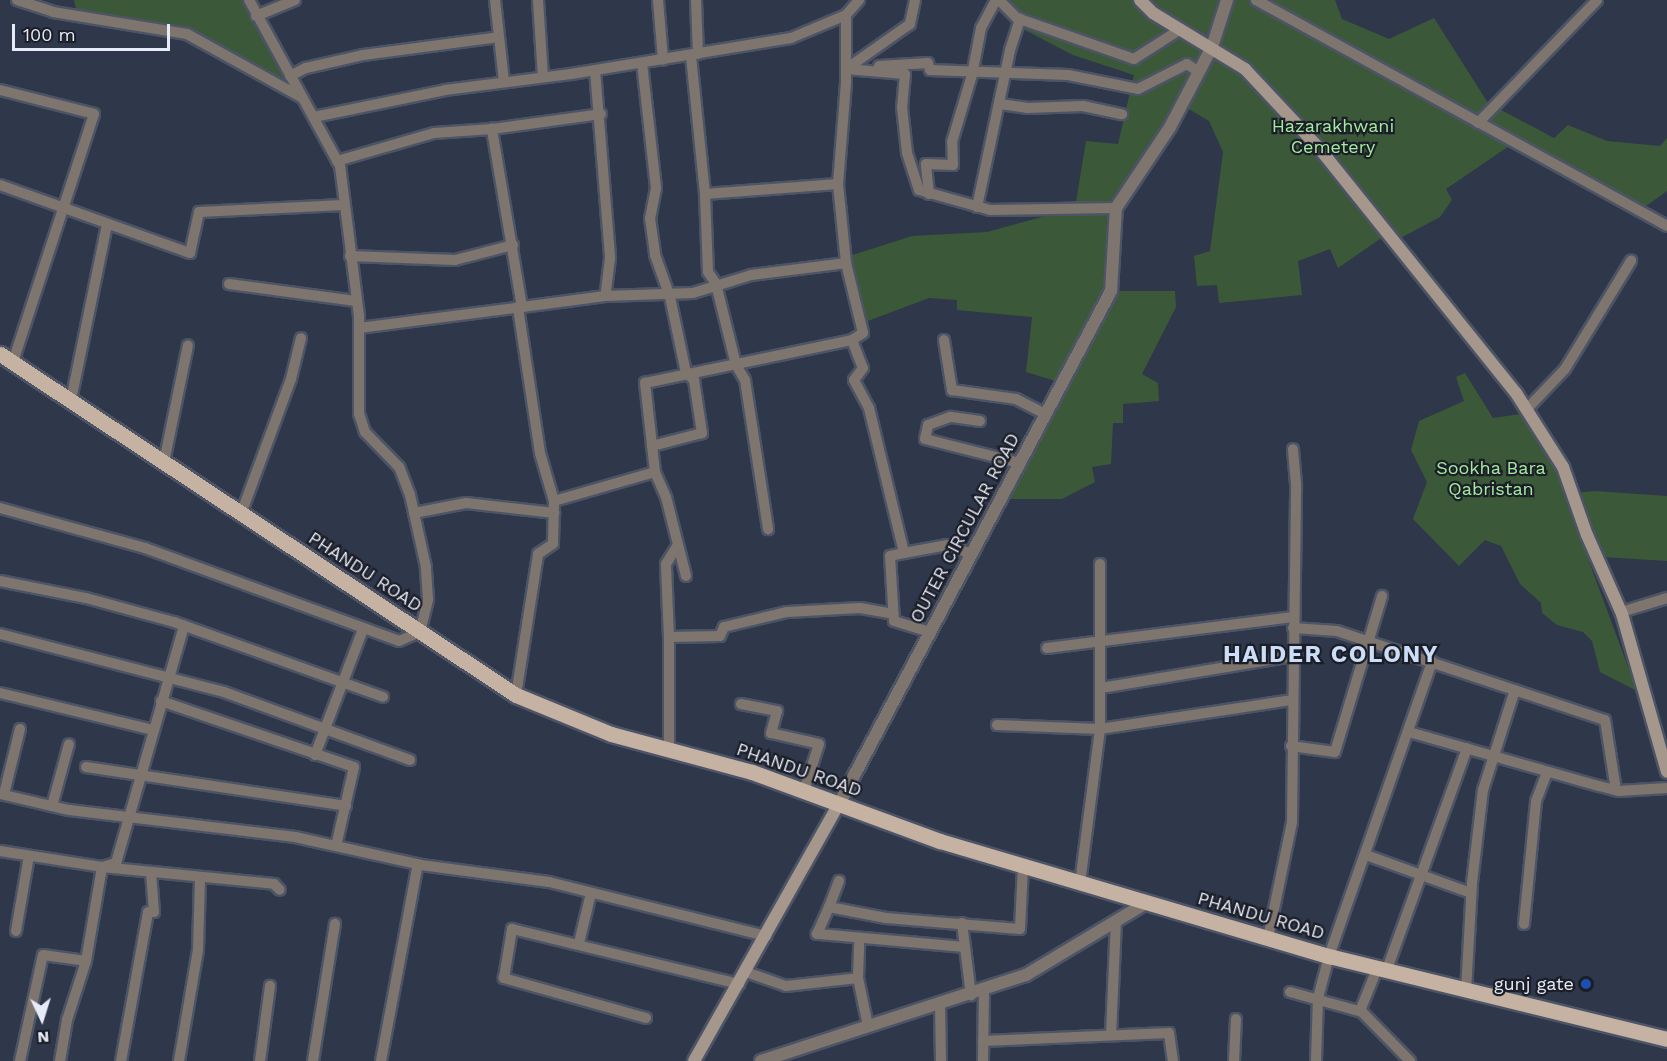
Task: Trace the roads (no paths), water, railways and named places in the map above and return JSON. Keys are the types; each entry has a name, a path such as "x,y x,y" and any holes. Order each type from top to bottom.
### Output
{"main road":[{"path":"1140,0 1245,69 1319,148 1527,410 1563,467 1587,535 1621,612 1667,772"},
{"name":"PHANDU ROAD","path":"6,358 516,695 612,734 752,772 1023,866 1146,903 1382,971 1667,1039"},
{"name":"OUTER CIRCULAR ROAD","path":"694,1061 839,804"}],"street":[{"path":"17,0 53,12 187,34 303,98"},
{"path":"0,508 145,548 399,641 420,632 428,599 426,567 414,513 399,467 365,432 359,414 359,327 337,160 249,0"},
{"path":"256,16 295,0"},
{"path":"495,0 504,82"},
{"path":"538,0 543,77"},
{"path":"658,0 663,60"},
{"path":"696,0 695,55 708,272 716,284 736,365 745,380 768,529"},
{"path":"314,117 445,90 663,60 791,38 846,15 859,0"},
{"path":"846,69 910,24 915,0"},
{"path":"929,194 926,164 953,165 952,142 972,75 981,27 998,0 1020,19 1134,59 1181,29"},
{"path":"846,69 904,74 902,107 907,153 914,183 929,194 990,210 1116,208 1170,127 1212,48 1227,0"},
{"path":"1256,0 1667,226"},
{"path":"1478,123 1597,0"},
{"path":"686,576 666,497 655,472 645,383 852,340 863,333 846,263 838,184 846,69 846,15"},
{"path":"977,207 1005,75 1020,19"},
{"path":"290,76 306,68 363,55 499,37"},
{"path":"642,63 656,188 650,218 655,255 669,295 686,373 693,380 702,433 652,446"},
{"path":"846,69 928,63 930,70 972,75 1068,75 1138,89 1187,64 1199,72"},
{"path":"595,70 610,258 605,296"},
{"path":"0,90 94,114 65,209 6,358"},
{"path":"1000,104 1027,108 1083,106 1122,114"},
{"path":"337,160 434,133 492,129 600,114"},
{"path":"492,129 513,245 540,453 554,501 553,544 538,554 516,695"},
{"path":"705,194 838,184"},
{"path":"0,185 190,254 199,212 343,205"},
{"name":"OUTER CIRCULAR ROAD","path":"839,804 1111,291 1116,208"},
{"path":"71,400 107,225"},
{"path":"350,256 455,260 513,245"},
{"path":"1527,410 1565,369 1630,261"},
{"path":"359,327 605,296 693,293 751,275 846,263"},
{"path":"229,284 356,300"},
{"path":"241,514 291,379 301,338"},
{"path":"852,340 863,368 854,380 869,408 904,553"},
{"path":"944,340 952,390 1016,399 1046,414"},
{"path":"164,462 188,345"},
{"path":"980,421 950,417 928,425 925,439 1020,463"},
{"path":"1268,938 1292,822 1291,700 1296,484 1293,449"},
{"path":"554,501 655,472"},
{"path":"414,513 466,502 554,513"},
{"path":"669,750 669,638 666,564 678,545"},
{"path":"930,632 894,621 890,556 947,545 972,554"},
{"path":"1080,883 1100,729 1102,644 1100,564"},
{"path":"0,581 86,598 184,626 382,697"},
{"path":"1291,746 1335,752 1382,596"},
{"path":"1621,612 1667,597"},
{"path":"669,638 720,636 724,627 788,612 860,608 893,614"},
{"path":"1047,648 1293,623 1336,631 1605,720 1616,790"},
{"path":"102,867 116,863 184,626"},
{"path":"315,754 363,629"},
{"path":"0,634 224,692 410,760"},
{"path":"1101,688 1292,656"},
{"path":"1317,1061 1318,999 1329,956 1432,662"},
{"path":"1466,991 1471,893 1483,790 1515,690"},
{"path":"0,693 153,730"},
{"path":"997,725 1100,729 1291,700"},
{"path":"161,701 354,767 336,846"},
{"path":"741,704 777,711 771,733 819,744 804,791"},
{"path":"20,729 2,794 52,806 129,818 295,837 418,864 549,882 766,936"},
{"path":"1409,732 1616,790 1667,788"},
{"path":"52,806 69,744"},
{"path":"1360,1011 1382,971 1421,875 1467,748"},
{"path":"86,767 346,806"},
{"path":"1524,924 1536,801 1547,772"},
{"path":"0,851 102,867 274,884 280,890"},
{"path":"1366,855 1471,893"},
{"path":"16,931 29,856"},
{"path":"381,1061 418,864"},
{"path":"829,907 886,918 1020,929 1023,866"},
{"path":"60,1061 67,1020 86,961 102,867"},
{"path":"121,1061 148,912 154,912 151,872"},
{"path":"179,1061 198,950 200,877"},
{"path":"839,881 818,934 859,940 964,947"},
{"path":"579,943 591,893"},
{"path":"761,1061 1026,975 1146,903"},
{"path":"1111,1035 1116,921"},
{"path":"314,1061 335,924"},
{"path":"962,924 970,995"},
{"path":"646,1018 504,978 512,929 579,943 739,984"},
{"path":"859,940 858,978 868,1026"},
{"path":"20,1061 43,955 86,961"},
{"path":"746,972 786,986 858,978"},
{"path":"260,1061 270,986"},
{"path":"983,1061 984,990"},
{"path":"1290,992 1360,1011 1410,1061"},
{"path":"940,1004 941,1061"},
{"path":"1234,1061 1236,1019"},
{"path":"983,1041 1168,1033 1173,1061"}],"place":[{"name":"gunj gate","path":"1586,984"}],"district":[{"name":"HAIDER COLONY","path":"1331,655"}],"park label":[{"name":"Hazarakhwani Cemetery","path":"1333,137"},
{"name":"Sookha Bara Qabristan","path":"1491,479"}]}
